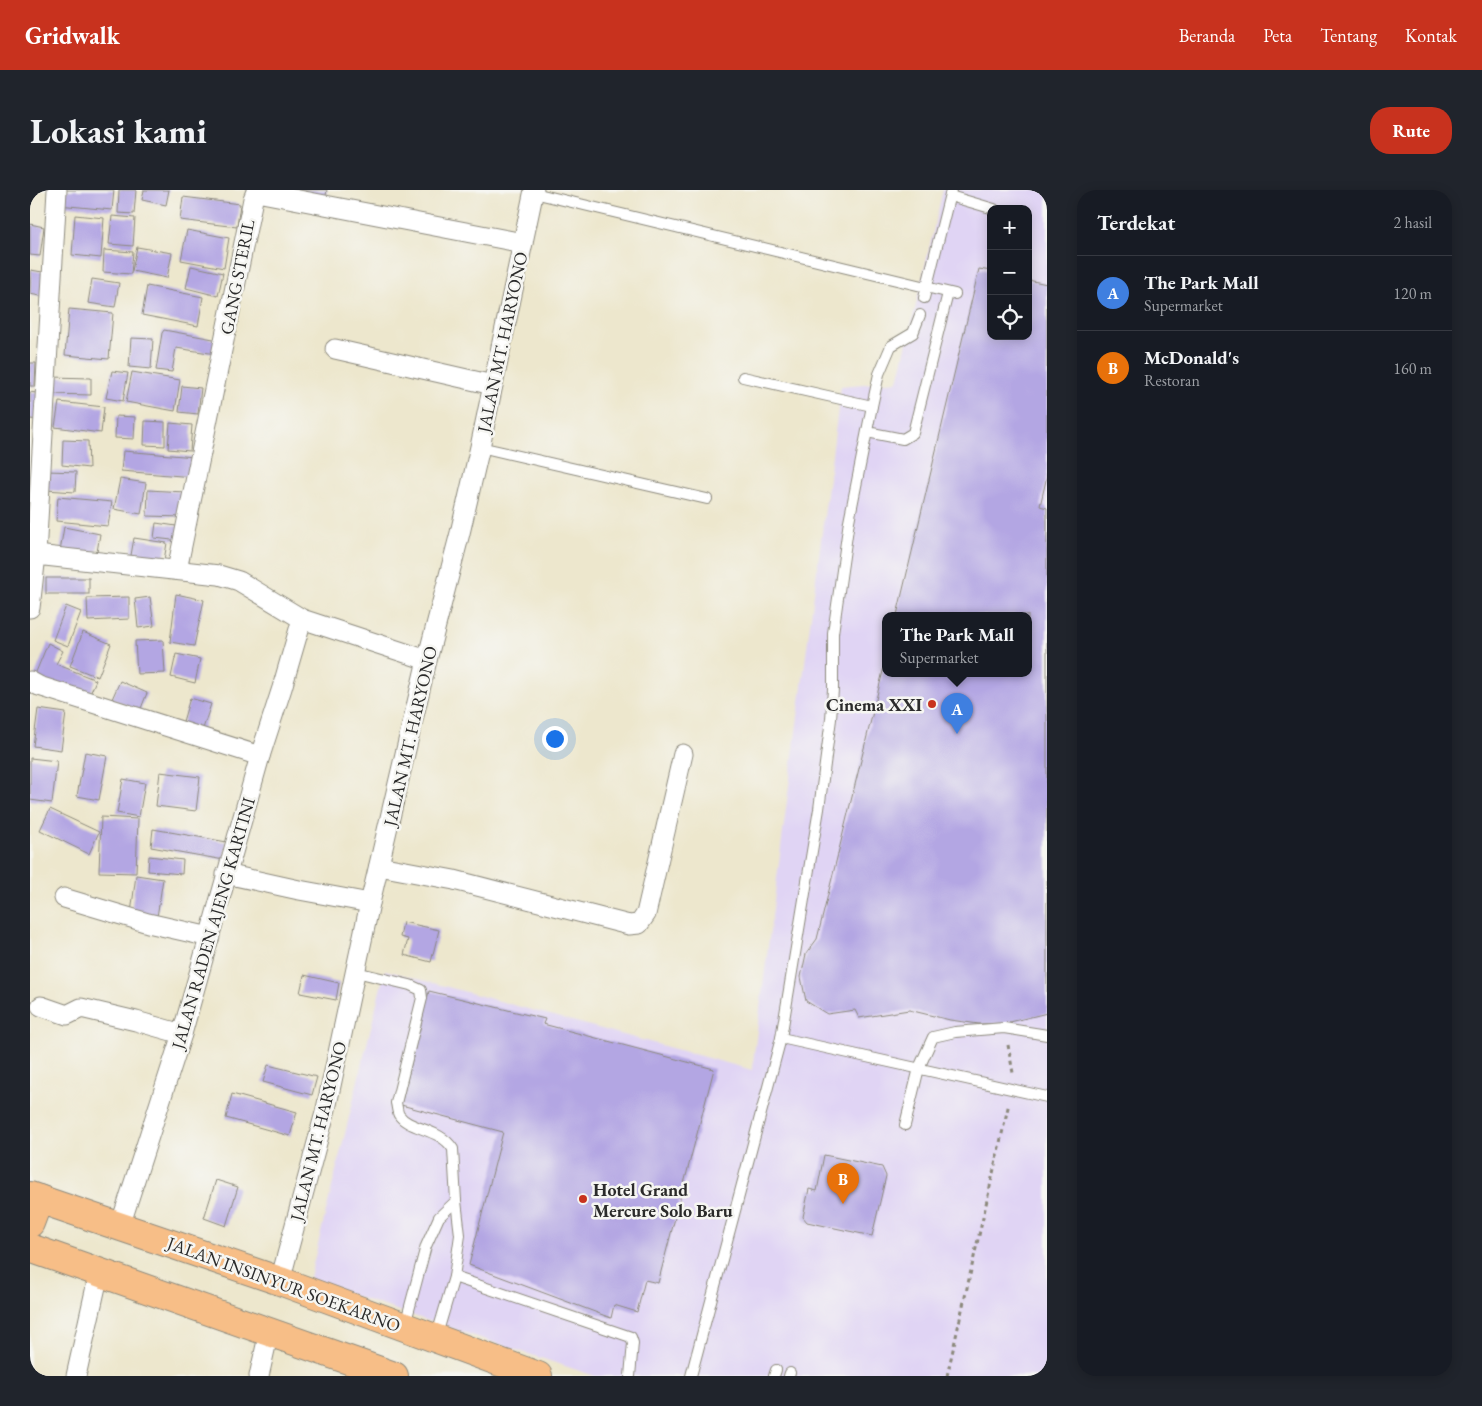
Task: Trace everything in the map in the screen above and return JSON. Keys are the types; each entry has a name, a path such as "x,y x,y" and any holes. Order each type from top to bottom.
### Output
{"main road":[{"name":"JALAN INSINYUR SOEKARNO","path":"33,1206 120,1226 280,1281 538,1376"},
{"path":"30,1248 269,1332 381,1374"}],"street":[{"path":"30,608 57,190"},
{"name":"JALAN MT. HARYONO","path":"280,1281 326,1109 370,903 427,660 480,447 534,192"},
{"name":"GANG STERIL","path":"177,570 255,194 262,193 523,243"},
{"path":"335,349 493,386"},
{"path":"33,562 177,570 219,575 239,581 302,618 427,660"},
{"name":"JALAN RADEN AJENG KARTINI","path":"120,1226 182,1034 260,756 302,618"},
{"path":"30,681 39,686 260,756"},
{"path":"379,866 454,880 629,926 639,924 646,914 683,754"},
{"path":"226,874 370,903"},
{"path":"64,898 148,923 210,937"},
{"path":"41,1006 67,1015 81,1008 136,1020 182,1034"},
{"path":"76,1376 98,1273"},
{"path":"259,1376 269,1332"}],"lane":[{"path":"534,192 926,293 951,293 942,320 913,433 903,440 867,432"},
{"path":"926,293 950,193 987,206"},
{"path":"691,1376 781,1038 831,719 833,689 832,633 849,521 872,406 879,374 891,346 913,333 920,315"},
{"path":"743,377 872,406"},
{"path":"480,447 707,500"},
{"path":"356,972 410,985 421,990 422,998 396,1103 399,1114 406,1121 439,1135 449,1142 453,1149 460,1234 454,1278 436,1339"},
{"path":"905,1125 919,1068 933,1036 955,1032 1004,1028 1047,1035"},
{"path":"781,1038 1047,1097"},
{"path":"405,1327 426,1246 439,1217 456,1201"},
{"path":"454,1278 631,1337 633,1342 630,1376"}],"path":[{"path":"947,1376 1014,1078 1004,1028"}],"shaded area":[{"path":"943,190 1047,190 1047,1376 595,1376 309,1281 385,970 752,1070 841,386 898,381"}],"building":[{"path":"60,190 114,190 112,210 58,205"},
{"path":"119,190 136,190 134,214 118,213"},
{"path":"144,190 169,190 166,205 142,200"},
{"path":"275,190 327,190 325,201"},
{"path":"183,197 240,204 237,227 180,220"},
{"path":"75,215 104,218 101,258 72,255"},
{"path":"112,216 135,218 133,246 109,244"},
{"path":"30,224 44,227 40,256 30,255"},
{"path":"187,230 229,238 224,268 181,260"},
{"path":"137,247 172,253 167,278 132,271"},
{"path":"104,250 133,252 131,274 103,272"},
{"path":"191,266 223,273 218,296 186,288"},
{"path":"979,269 987,270 987,340 1032,340 1032,281 1047,284 1047,476 1040,506 1047,508 1047,1013 1006,1023 979,1024 950,1020 909,1010 859,1018 855,1010 827,1014 806,1001 801,977 806,954 817,939 882,675 882,677 1032,677 1032,612 898,612"},
{"path":"31,270 48,273 45,297 30,294"},
{"path":"92,279 119,283 115,307 88,303"},
{"path":"147,286 203,297 198,326 142,315"},
{"path":"69,309 113,313 109,359 65,355"},
{"path":"164,330 219,340 216,354 176,348 172,372 156,370"},
{"path":"131,338 153,339 151,369 129,367"},
{"path":"30,363 36,363 35,386 30,386"},
{"path":"112,371 128,373 123,401 106,398"},
{"path":"132,372 180,380 175,411 126,402"},
{"path":"51,377 91,378 91,395 50,394"},
{"path":"182,386 201,388 198,414 179,412"},
{"path":"30,392 42,394 40,420 30,419"},
{"path":"59,402 104,407 101,433 55,427"},
{"path":"116,416 135,417 134,439 115,438"},
{"path":"145,421 165,422 165,446 144,445"},
{"path":"170,423 192,425 190,451 168,449"},
{"path":"63,440 88,441 89,468 62,465"},
{"path":"123,451 195,457 193,477 121,471"},
{"path":"47,471 76,472 75,492 46,490"},
{"path":"120,479 146,483 141,514 114,509"},
{"path":"148,490 185,492 183,517 147,516"},
{"path":"58,497 112,502 108,526 56,521"},
{"path":"156,523 183,527 181,541 154,538"},
{"path":"64,527 100,534 96,558 60,551"},
{"path":"134,538 167,543 163,566 130,561"},
{"path":"46,578 89,578 89,594 46,594"},
{"path":"176,594 204,600 194,646 170,642"},
{"path":"129,597 129,619 88,621 87,598"},
{"path":"150,597 154,626 138,628 135,599"},
{"path":"66,606 81,612 68,646 53,640"},
{"path":"83,632 111,644 98,677 70,666"},
{"path":"163,640 165,673 137,674 135,641"},
{"path":"48,643 63,651 56,664 96,680 88,699 34,677"},
{"path":"176,654 200,659 195,683 171,677"},
{"path":"120,681 147,693 140,711 112,699"},
{"path":"190,698 211,704 201,735 181,728"},
{"path":"38,709 66,713 61,750 33,746"},
{"path":"85,752 107,756 99,800 77,796"},
{"path":"30,758 57,761 52,803 30,800"},
{"path":"160,772 200,777 196,811 156,806"},
{"path":"123,779 145,783 139,817 117,813"},
{"path":"50,809 99,832 89,854 40,830"},
{"path":"101,817 138,819 136,873 99,872"},
{"path":"153,829 227,842 224,860 151,847"},
{"path":"149,856 183,860 182,874 148,871"},
{"path":"136,875 163,879 157,917 131,913"},
{"path":"403,922 439,930 431,962 404,955 408,939 400,937"},
{"path":"304,975 339,983 336,1000 300,993"},
{"name":"Hotel Grand Mercure Solo Baru","path":"429,991 545,1019 543,1024 714,1069 658,1283 645,1280 637,1312 614,1305 611,1318 469,1265 503,1132 401,1105"},
{"path":"268,1065 317,1077 312,1095 263,1082"},
{"path":"232,1094 297,1112 290,1136 226,1118"},
{"path":"824,1155 882,1167 886,1176 872,1236 807,1222 803,1217 809,1189 817,1191"},
{"path":"216,1180 238,1187 226,1226 204,1218"}],"place":[{"name":"Cinema XXI","path":"932,704"},
{"name":"The Park Mall","path":"957,734"},
{"name":"Hotel Grand Mercure Solo Baru","path":"583,1199"},
{"name":"McDonald's","path":"843,1204"}]}
